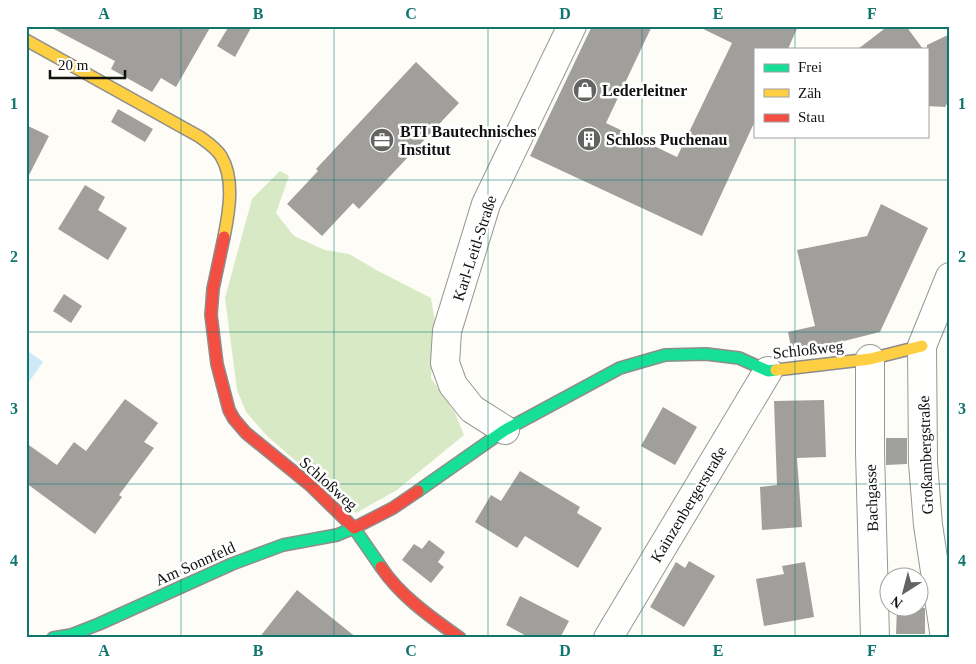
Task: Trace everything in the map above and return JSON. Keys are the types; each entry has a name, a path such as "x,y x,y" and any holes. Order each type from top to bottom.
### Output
{"street":[{"name":"Karl-Leitl-Straße","path":"505,430 472,409 453,385 445,363 447,331 486,204 572,26"},
{"name":"Schloßweg","path":"26,40 146,106 206,142 220,156 228,174 228,207 222,251 211,306 218,367 229,406 234,419 256,443 332,504 354,528 394,508 505,430 620,368 665,355 706,354 739,358 768,371 870,359 922,346"},
{"name":"Großambergstraße","path":"945,638 928,525 924,462 922,346 950,277"},
{"name":"Bachgasse","path":"870,359 870,452 875,638"},
{"name":"Kainzenbergerstraße","path":"608,638 768,371"},
{"name":"Am Sonnfeld","path":"53,638 71,635 99,624 232,564 283,545 337,535 354,528"},
{"path":"354,528 388,578 430,617 460,638"}],"green space":[{"path":"280,171 289,176 276,213 294,236 325,250 349,254 431,298 435,322 431,378 455,413 464,435 397,490 356,513 267,436 246,412 237,390 225,298 252,199"}],"water":[{"path":"28,351 43,362 26,386 26,353"}],"building":[{"path":"48,26 211,26 176,87 161,78 152,92 111,69 115,61"},
{"path":"229,26 252,26 235,57 217,46"},
{"name":"Schloss Puchenau","path":"592,26 652,26 606,123 677,157 732,43 697,26 798,26 788,48 754,48 754,123 702,236 530,156"},
{"path":"888,26 906,26 922,48 859,48"},
{"path":"950,34 950,99 945,107 928,106 927,45"},
{"path":"416,62 459,103 359,209 353,203 322,236 287,204 318,171 316,169"},
{"path":"118,109 153,129 145,142 111,122"},
{"path":"26,125 49,136 26,181"},
{"path":"85,185 105,197 98,210 127,228 108,260 58,229"},
{"path":"881,204 928,228 880,332 820,347 819,345 792,351 788,332 815,326 797,250 867,236"},
{"path":"64,294 82,306 71,323 53,311"},
{"path":"125,399 158,423 144,442 154,448 119,495 122,497 95,534 26,483 26,443 57,465 74,442 86,451"},
{"path":"824,400 826,457 797,458 802,527 762,530 760,487 777,485 774,401"},
{"path":"663,407 697,427 675,465 641,446"},
{"path":"886,438 907,438 907,464 886,465"},
{"path":"520,471 580,507 577,513 602,528 578,568 525,536 517,548 475,522 491,495 501,501"},
{"path":"429,540 445,552 438,562 444,567 431,583 402,560 414,544 422,549"},
{"path":"689,561 715,576 684,627 650,607 676,562 685,568"},
{"path":"805,562 814,617 764,626 756,579 784,574 782,566"},
{"path":"297,590 357,638 259,638"},
{"path":"520,596 569,621 560,638 530,638 506,625"},
{"path":"897,616 925,616 925,634 896,634"}],"traffic: fast":[{"path":"418,491 505,430 620,368 665,355 706,354 739,358 768,371 776,370"},
{"path":"53,638 71,635 99,624 232,564 283,545 337,535 354,528 381,567"}],"traffic: slow":[{"path":"26,40 200,137 217,150 228,175 230,196 224,237"},
{"path":"776,370 870,359 922,346"}],"traffic: jam":[{"path":"224,237 213,289 211,315 217,364 229,410 234,419 246,433 310,485 354,528 393,508 418,491"},
{"path":"381,567 397,588 407,597 460,638"}],"place":[{"name":"Lederleitner","path":"585,90"},
{"name":"Schloss Puchenau","path":"589,139"},
{"name":"BTI Bautechnisches Institut","path":"382,140"}]}
